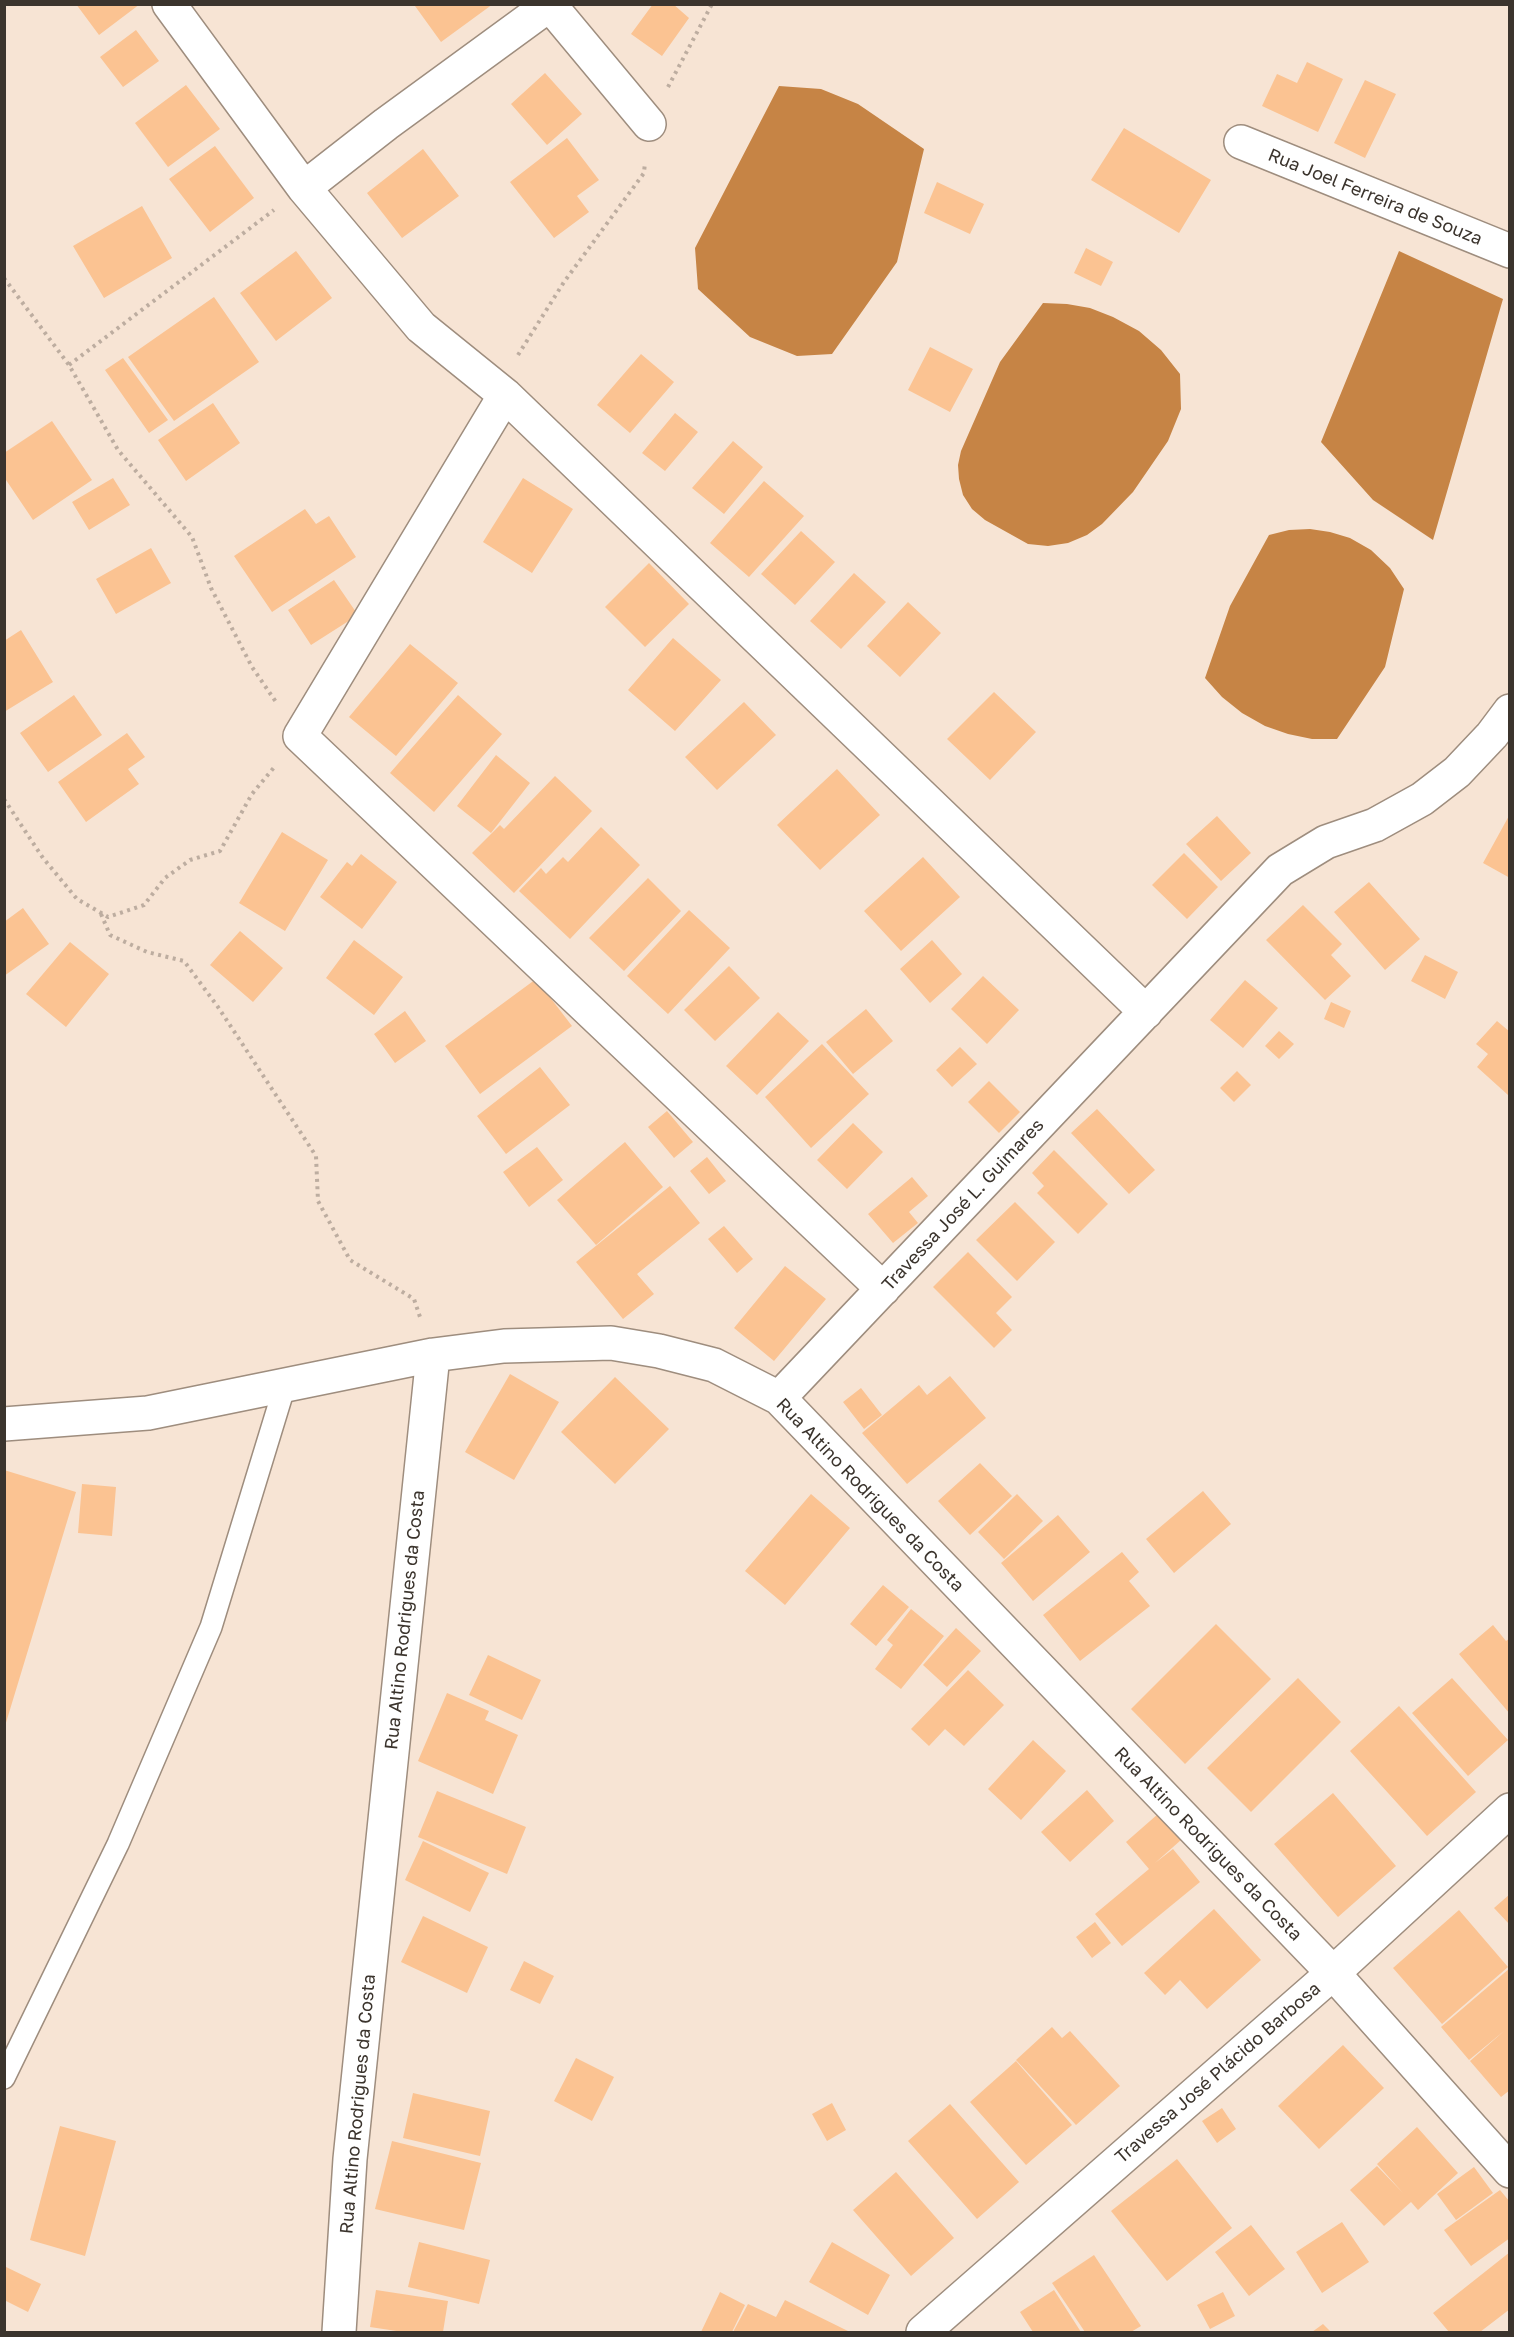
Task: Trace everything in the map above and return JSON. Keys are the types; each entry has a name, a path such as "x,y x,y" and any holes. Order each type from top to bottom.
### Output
{"street":[{"path":"169,4 304,188 421,327 501,392 1146,1012"},
{"path":"304,188 395,117 549,5 649,124"},
{"name":"Rua Joel Ferreira de Souza","path":"1241,142 1509,251"},
{"path":"501,392 300,736 883,1289"},
{"name":"Travessa José L. Guimares","path":"779,1398 1280,870 1326,842 1375,825 1422,799 1456,772 1492,735 1509,711"},
{"name":"Rua Altino Rodrigues da Costa","path":"339,2332 350,2159 433,1355 504,1346 611,1343 659,1351 714,1365 779,1398 1333,1973 1509,2171"},
{"path":"4,1424 147,1413 433,1355"},
{"name":"Travessa José Plácido Barbosa","path":"923,2332 1333,1973 1509,1810"}],"lane":[{"path":"4,2078 118,1845 211,1627 285,1385"}],"path":[{"path":"501,392 564,282 644,172 649,124 712,4"},
{"path":"69,365 304,188"},
{"path":"4,278 69,365 118,450 192,537 211,588 252,667 300,736 252,794 220,851 190,860 165,878 144,905 108,917 77,899 43,858 4,799"},
{"path":"100,913 110,935 147,952 184,961 218,1007 316,1156 318,1201 350,1260 414,1299 433,1355"}],"shaded area":[{"path":"779,86 821,89 858,104 924,149 897,262 832,354 797,356 750,337 698,289 695,248"},
{"path":"1399,251 1503,299 1433,540 1373,500 1321,442"},
{"path":"1043,303 1090,308 1139,331 1161,350 1180,374 1181,409 1168,441 1133,492 1102,524 1087,535 1068,543 1048,546 1028,544 985,520 972,509 963,495 958,465 961,451 1000,362"},
{"path":"1310,529 1350,538 1371,550 1390,568 1404,589 1385,667 1337,739 1312,739 1265,726 1242,713 1222,697 1205,678 1230,606 1269,535 1289,530"}],"building":[{"path":"76,4 140,4 99,35"},
{"path":"418,4 493,4 441,42 415,6"},
{"path":"653,4 673,4 689,18 662,56 631,34"},
{"path":"136,30 159,61 123,87 100,57"},
{"path":"1307,62 1343,79 1318,132 1262,106 1277,74 1297,83"},
{"path":"545,73 582,114 547,145 511,104"},
{"path":"1365,80 1396,94 1365,158 1334,143"},
{"path":"186,85 220,129 168,167 135,123"},
{"path":"1124,128 1211,180 1179,233 1091,180"},
{"path":"567,138 599,180 577,196 589,212 554,238 510,182"},
{"path":"215,146 254,198 210,232 169,179"},
{"path":"423,149 459,196 402,238 367,193"},
{"path":"937,182 984,204 970,234 924,213"},
{"path":"142,206 172,258 104,298 73,246"},
{"path":"1086,248 1113,262 1101,286 1074,273"},
{"path":"296,251 332,298 276,341 240,293"},
{"path":"214,297 259,362 174,421 128,357"},
{"path":"930,347 973,369 950,412 908,390"},
{"path":"641,354 674,382 630,433 597,405"},
{"path":"123,358 168,420 149,433 105,370"},
{"path":"213,403 240,443 186,481 158,440"},
{"path":"675,413 698,432 665,471 642,453"},
{"path":"52,421 92,480 33,520 4,477 4,453"},
{"path":"733,441 763,467 724,514 692,488"},
{"path":"113,478 130,505 89,530 72,502"},
{"path":"523,478 573,509 532,573 483,542"},
{"path":"764,481 804,516 749,577 710,543"},
{"path":"305,509 316,524 329,516 356,557 272,612 234,556"},
{"path":"801,531 835,562 795,605 761,574"},
{"path":"151,548 171,583 116,614 96,579"},
{"path":"649,563 689,604 645,647 605,607"},
{"path":"854,573 886,602 841,649 810,621"},
{"path":"334,580 358,615 311,645 288,610"},
{"path":"908,602 941,633 900,677 867,646"},
{"path":"21,630 53,682 4,712 4,641"},
{"path":"673,638 721,680 675,731 628,690"},
{"path":"410,644 458,683 396,756 349,717"},
{"path":"994,692 1036,732 990,780 947,739"},
{"path":"74,695 102,735 48,772 20,733"},
{"path":"458,695 502,734 434,812 390,773"},
{"path":"744,702 776,735 717,790 685,757"},
{"path":"127,733 145,757 128,769 139,784 86,822 58,782"},
{"path":"496,755 530,783 491,833 457,806"},
{"path":"837,769 880,815 820,870 777,825"},
{"path":"555,776 592,811 514,893 472,853 500,825 504,829"},
{"path":"1510,814 1510,878 1483,863"},
{"path":"1217,816 1251,853 1221,881 1186,844"},
{"path":"601,827 640,865 570,939 519,891 541,868 546,874 563,857 568,862"},
{"path":"282,832 328,860 285,931 239,903"},
{"path":"1184,853 1218,887 1187,919 1152,885"},
{"path":"361,854 397,882 362,929 320,897 347,862 352,866"},
{"path":"923,857 960,897 901,951 864,911"},
{"path":"648,878 681,911 624,971 589,938"},
{"path":"1369,882 1420,939 1385,970 1334,912"},
{"path":"1303,905 1342,944 1331,955 1351,976 1325,1000 1266,940"},
{"path":"23,908 49,944 4,976 4,922"},
{"path":"689,910 730,948 668,1014 627,976"},
{"path":"240,931 283,968 253,1002 210,965"},
{"path":"354,940 403,977 374,1015 326,978"},
{"path":"932,940 962,974 930,1003 900,969"},
{"path":"70,942 109,974 66,1027 26,994"},
{"path":"1425,955 1458,972 1445,999 1411,981"},
{"path":"729,966 760,998 715,1041 684,1010"},
{"path":"983,976 1019,1010 987,1044 951,1009"},
{"path":"536,979 572,1026 480,1094 445,1046"},
{"path":"1245,980 1278,1008 1243,1048 1210,1020"},
{"path":"1331,1002 1351,1011 1344,1028 1324,1019"},
{"path":"866,1009 893,1041 853,1074 826,1042"},
{"path":"405,1011 426,1041 395,1063 374,1034"},
{"path":"778,1012 809,1041 757,1095 726,1066"},
{"path":"1497,1021 1510,1032 1508,1095 1477,1067 1488,1054 1476,1044"},
{"path":"1279,1031 1294,1044 1279,1059 1265,1046"},
{"path":"822,1044 869,1094 811,1148 765,1097"},
{"path":"960,1047 977,1064 952,1087 936,1070"},
{"path":"540,1067 570,1105 506,1154 477,1116"},
{"path":"1237,1071 1251,1085 1234,1102 1220,1088"},
{"path":"989,1081 1020,1112 999,1133 968,1102"},
{"path":"1097,1109 1155,1170 1129,1194 1071,1133"},
{"path":"667,1111 693,1142 674,1158 648,1127"},
{"path":"853,1123 883,1152 847,1189 817,1160"},
{"path":"625,1142 663,1187 596,1245 557,1200"},
{"path":"537,1147 563,1180 529,1207 503,1172"},
{"path":"1054,1150 1108,1204 1078,1234 1037,1193 1044,1186 1032,1173"},
{"path":"707,1157 726,1181 709,1194 690,1171"},
{"path":"912,1177 928,1196 909,1212 918,1223 893,1243 868,1214"},
{"path":"670,1186 700,1223 637,1274 654,1294 623,1319 576,1262"},
{"path":"1015,1202 1055,1242 1017,1281 976,1240"},
{"path":"724,1226 753,1259 737,1273 708,1239"},
{"path":"968,1252 1012,1297 996,1313 1012,1330 994,1348 933,1287"},
{"path":"785,1266 826,1299 774,1361 734,1328"},
{"path":"510,1374 559,1402 514,1480 465,1452"},
{"path":"950,1376 986,1418 907,1484 862,1433 919,1385 927,1395"},
{"path":"615,1377 669,1429 615,1484 561,1432"},
{"path":"861,1388 882,1415 864,1429 843,1402"},
{"path":"980,1463 1012,1496 970,1535 938,1501"},
{"path":"4,1470 76,1492 5,1726 4,1726"},
{"path":"82,1484 116,1487 112,1536 78,1533"},
{"path":"1203,1491 1231,1524 1174,1573 1146,1539"},
{"path":"811,1494 850,1528 785,1605 745,1571"},
{"path":"1017,1494 1043,1521 1004,1559 978,1532"},
{"path":"1058,1515 1090,1552 1033,1601 1001,1563"},
{"path":"1122,1552 1139,1572 1129,1581 1150,1606 1080,1661 1043,1615"},
{"path":"883,1585 909,1607 876,1646 850,1624"},
{"path":"911,1609 944,1636 901,1689 875,1669 893,1645 887,1640"},
{"path":"1216,1624 1271,1679 1185,1764 1131,1709"},
{"path":"1493,1625 1506,1641 1510,1638 1510,1714 1459,1654"},
{"path":"956,1628 981,1651 947,1687 923,1665"},
{"path":"488,1655 541,1680 522,1720 469,1695"},
{"path":"968,1670 1004,1705 964,1746 945,1729 929,1746 911,1729"},
{"path":"1298,1678 1341,1722 1251,1812 1207,1768"},
{"path":"1452,1678 1508,1740 1468,1776 1412,1713"},
{"path":"447,1693 489,1711 485,1720 518,1735 493,1794 418,1761"},
{"path":"1399,1706 1476,1792 1427,1836 1350,1751"},
{"path":"1033,1740 1066,1771 1021,1820 988,1789"},
{"path":"1087,1790 1114,1821 1070,1862 1041,1832"},
{"path":"437,1791 526,1827 507,1874 418,1837"},
{"path":"1333,1793 1396,1866 1338,1917 1274,1844"},
{"path":"1158,1814 1181,1840 1155,1863 1173,1849 1200,1882 1122,1946 1095,1914 1149,1869 1126,1842"},
{"path":"423,1841 489,1873 470,1912 405,1880"},
{"path":"1510,1894 1510,1925 1494,1908"},
{"path":"1214,1909 1261,1960 1207,2009 1180,1980 1165,1995 1144,1973"},
{"path":"1459,1910 1508,1967 1442,2024 1393,1968"},
{"path":"423,1916 488,1947 467,1993 401,1962"},
{"path":"1095,1922 1111,1943 1092,1958 1076,1937"},
{"path":"524,1961 554,1976 540,2004 510,1990"},
{"path":"1510,1968 1510,2090 1501,2097 1470,2061 1504,2031 1469,2060 1441,2027"},
{"path":"1052,2027 1062,2038 1070,2031 1120,2086 1076,2125 1016,2060"},
{"path":"1343,2045 1384,2088 1319,2149 1278,2106"},
{"path":"576,2058 614,2077 592,2121 554,2101"},
{"path":"1016,2061 1072,2125 1026,2165 970,2102"},
{"path":"413,2093 490,2111 480,2156 403,2138"},
{"path":"832,2103 846,2130 827,2141 812,2114"},
{"path":"950,2104 1019,2182 977,2219 908,2141"},
{"path":"1222,2108 1236,2129 1217,2143 1202,2121"},
{"path":"60,2126 116,2141 85,2256 30,2240"},
{"path":"1417,2127 1458,2173 1418,2210 1411,2202 1384,2226 1350,2190 1377,2166 1403,2193 1377,2164"},
{"path":"392,2141 481,2163 464,2230 375,2209"},
{"path":"1177,2159 1232,2228 1167,2281 1111,2211"},
{"path":"1474,2167 1493,2193 1456,2220 1437,2194"},
{"path":"896,2172 954,2238 911,2276 853,2210"},
{"path":"1500,2190 1510,2202 1510,2238 1471,2266 1444,2230"},
{"path":"1342,2222 1369,2262 1322,2293 1296,2252"},
{"path":"1251,2225 1285,2269 1249,2296 1215,2252"},
{"path":"419,2242 490,2260 479,2304 408,2287"},
{"path":"832,2242 890,2275 868,2315 809,2282"},
{"path":"1510,2252 1510,2309 1480,2332 1449,2332 1433,2313"},
{"path":"1094,2255 1141,2326 1131,2332 1085,2332 1052,2283"},
{"path":"4,2266 41,2284 28,2312 4,2300"},
{"path":"376,2290 448,2301 443,2332 403,2332 370,2327"},
{"path":"1054,2290 1081,2332 1033,2332 1020,2312"},
{"path":"720,2292 745,2305 732,2332 701,2332"},
{"path":"1223,2292 1235,2316 1210,2329 1197,2305"},
{"path":"785,2300 850,2332 733,2332 748,2304 776,2317"},
{"path":"1323,2324 1331,2332 1312,2332"}]}
